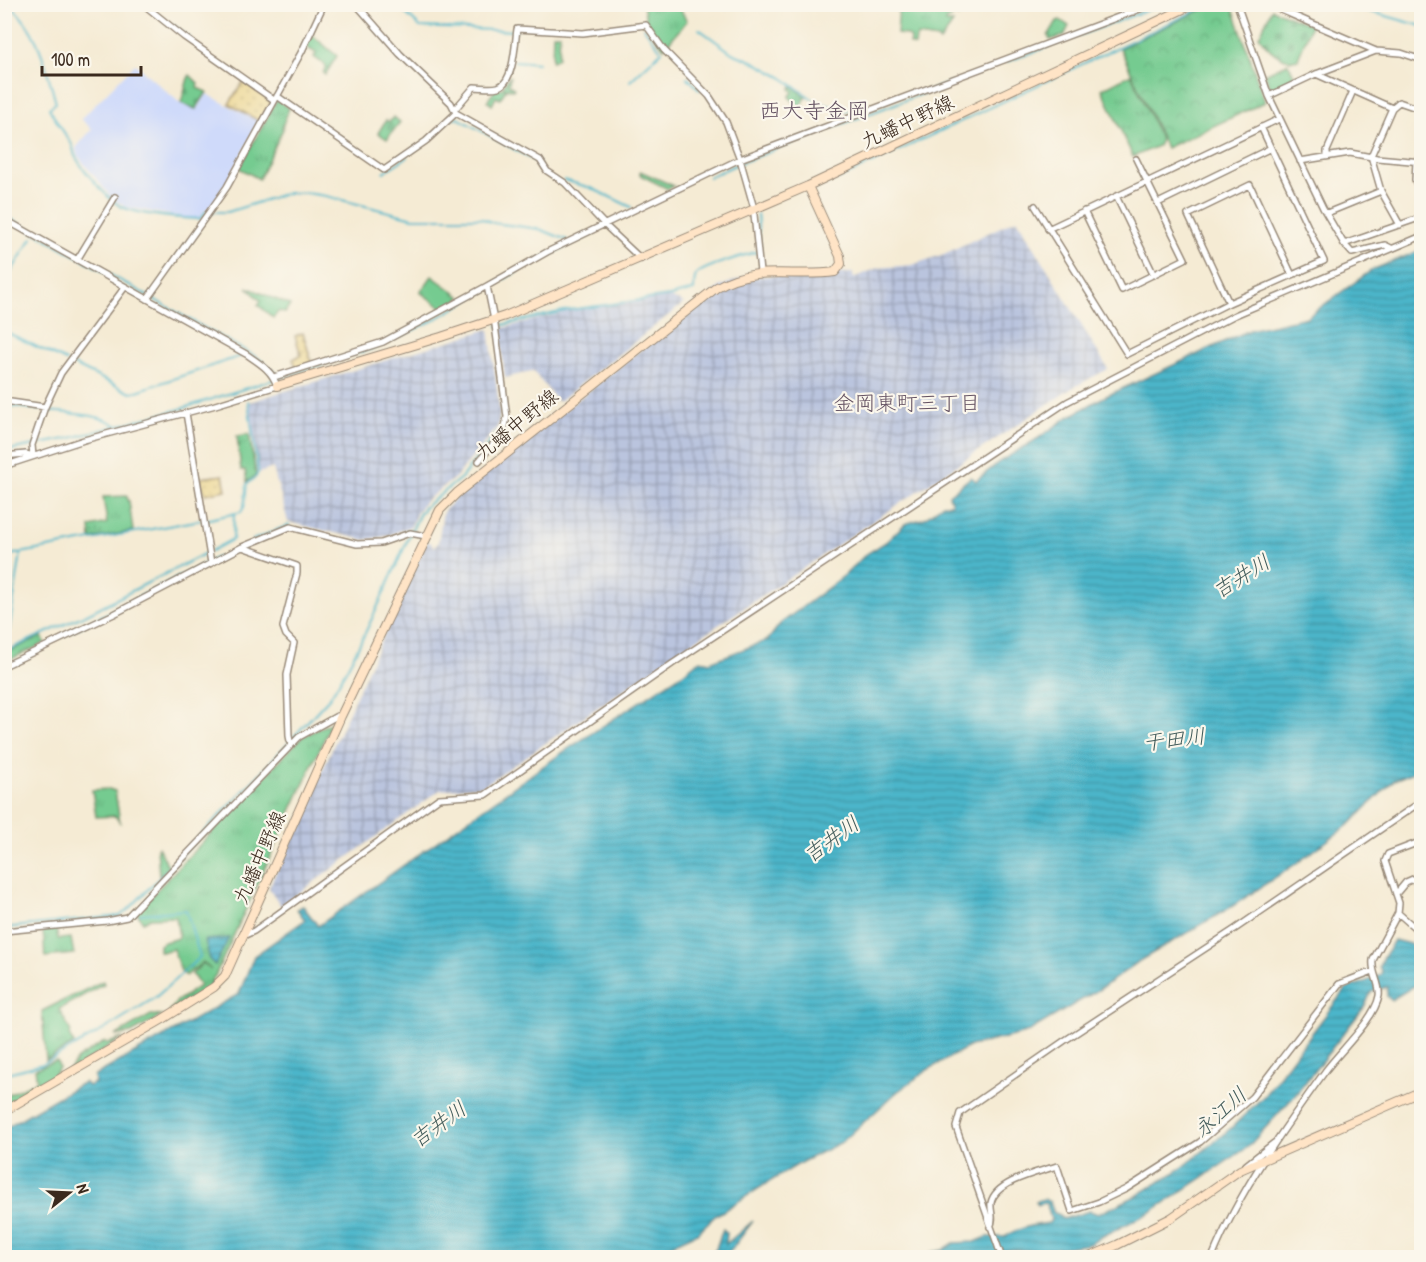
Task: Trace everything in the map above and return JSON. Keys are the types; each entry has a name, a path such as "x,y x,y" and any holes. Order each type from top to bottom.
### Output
{"main road":[{"name":"九蟠中野線","path":"4,1111 214,987 225,976 341,716 426,536 440,510 457,493 664,327 726,281 745,274 760,272 835,272 840,267 840,256 808,186 1194,4"},
{"path":"276,379 494,320 808,186"},
{"path":"1087,1257 1171,1218 1240,1170 1422,1091"}],"street":[{"path":"143,4 184,37 384,170 426,141 456,111 474,87 498,87 504,83 512,66 517,31 583,33 646,25 657,42 716,104 726,122 741,162 754,210 760,272"},
{"path":"148,297 227,187 324,4"},
{"path":"356,4 400,54 451,103 456,111 540,160 547,171 565,183 605,226 641,259"},
{"path":"1106,4 1133,12"},
{"path":"4,466 186,413 383,342 488,288 525,263 741,162 1153,4"},
{"path":"1237,4 1279,119 1344,244 1352,253 1386,246 1391,248"},
{"path":"1267,4 1376,51 1401,53 1422,60"},
{"path":"1269,96 1316,74 1376,51"},
{"path":"1316,74 1392,108"},
{"path":"1327,156 1327,151 1353,91"},
{"path":"1400,225 1381,191 1371,156 1392,108 1399,102 1422,110"},
{"path":"1048,229 1279,119"},
{"path":"1035,206 1127,354 1229,303 1324,261 1261,127"},
{"path":"1158,203 1271,148"},
{"path":"1300,161 1350,153 1419,162 1415,180 1422,195"},
{"path":"1084,211 1122,290 1185,259 1136,159"},
{"path":"1229,303 1188,215 1250,185 1292,275"},
{"path":"1327,213 1381,191"},
{"path":"1116,196 1154,275"},
{"path":"79,258 114,200"},
{"path":"1344,244 1422,217"},
{"path":"4,219 79,258 125,287 148,297 246,354 260,363 276,379"},
{"path":"242,937 254,931 440,798 486,795 672,664 1067,402 1235,315 1422,236"},
{"path":"33,456 32,447 45,407 66,365 125,287"},
{"path":"479,461 504,431 507,417 488,288"},
{"path":"4,401 45,407"},
{"path":"186,413 210,562"},
{"path":"4,456 26,454 33,456"},
{"path":"4,666 114,614 210,562 290,527 368,545 412,533 426,536"},
{"path":"243,547 297,566 283,627 286,635 294,642 287,675 291,742"},
{"path":"4,931 127,917 291,742 322,723 341,716"},
{"path":"1002,1257 956,1127 960,1113 1422,801"},
{"path":"1212,1257 1264,1161 1327,1068 1374,1009 1380,993 1373,973 1373,960 1398,913 1399,903 1385,861 1388,854 1422,841"},
{"path":"1396,894 1406,882 1422,875"},
{"path":"1398,913 1422,934"},
{"path":"990,1227 993,1221 991,1204 994,1197 1013,1180 1057,1166 1072,1211 1099,1202 1126,1189 1200,1142 1252,1096 1340,984 1373,973"},
{"path":"1240,1170 1279,1139"}],"shaded area":[{"path":"135,64 181,104 197,110 207,94 259,122 222,192 209,210 206,209 199,218 126,207 111,197 77,155 76,148 92,129 81,119"},
{"path":"1017,219 1108,369 1072,388 483,786 440,790 281,906 269,888 426,542 430,542 434,547 438,543 443,512 458,495 721,286 745,277 853,273 853,278 878,268 912,265 944,254"},
{"path":"670,297 684,303 558,402 533,371 505,378 499,329 569,311"},
{"path":"489,329 500,413 498,426 456,477 424,502 411,526 387,536 365,540 288,522 273,468 259,473 249,402"}],"green space":[{"path":"643,5 678,5 687,21 664,48 647,25"},
{"path":"947,5 966,5 958,17 954,14 947,19 946,23 953,23 940,42 937,39 918,36 915,46 909,44 910,39 907,35 897,34 899,6 948,12"},
{"path":"1212,5 1232,5 1265,102 1166,148 1120,48"},
{"path":"1272,9 1311,25 1298,59 1281,57 1271,50 1259,36"},
{"path":"1060,20 1069,26 1064,36 1050,40 1048,36"},
{"path":"553,34 560,34 558,58 552,61"},
{"path":"312,35 337,56 325,75 323,73 326,66 314,57 316,53 306,47"},
{"path":"1288,63 1295,77 1271,90 1265,74"},
{"path":"1131,74 1161,140 1158,146 1133,157 1102,89"},
{"path":"190,75 198,83 197,88 207,92 196,109 181,103"},
{"path":"510,76 509,85 514,88 513,90 507,88 500,99 496,97 492,105 487,101 496,89 505,88 503,86"},
{"path":"792,86 806,97 800,107 789,97 793,92 790,89"},
{"path":"277,100 289,108 283,129 259,179 239,168"},
{"path":"394,117 400,122 387,139 378,133 386,120 389,122"},
{"path":"640,171 674,186 668,189 640,175"},
{"path":"432,276 461,297 460,299 442,308 420,292"},
{"path":"247,287 290,305 285,313 279,311 273,318 258,305 261,301"},
{"path":"249,434 256,475 247,482 245,470 241,470 237,436"},
{"path":"127,496 133,531 91,539 90,527 107,523 103,497"},
{"path":"42,636 45,643 5,662 5,653"},
{"path":"332,722 215,976 210,982 215,982 214,984 169,1012 177,1001 200,986 192,974 203,963 211,970 203,962 186,976 181,971 173,949 159,951 159,945 179,938 176,917 150,918 143,922 136,912 302,737"},
{"path":"92,790 115,791 120,822 115,816 96,817"},
{"path":"157,848 169,867 159,876"},
{"path":"56,928 58,939 71,938 74,954 45,957 43,930"},
{"path":"103,981 104,984 59,1009 71,1032 69,1035 74,1044 46,1060 42,1011"},
{"path":"151,1015 162,1016 131,1033 115,1036"},
{"path":"123,1038 68,1072 77,1059 104,1042 109,1043"},
{"path":"55,1061 59,1068 54,1074 5,1106 7,1095 37,1081 35,1069"}],"sand":[{"path":"243,82 271,103 259,121 229,104"},
{"path":"303,333 312,364 297,369 293,359 301,355 295,336"},
{"path":"223,475 226,490 205,494 200,478"}],"water":[{"path":"1421,250 1421,769 1394,780 1351,823 1300,861 1231,907 1141,960 1103,987 1026,1033 970,1046 929,1069 897,1092 842,1142 764,1185 715,1216 697,1233 645,1257 5,1257 5,1128 84,1082 88,1086 95,1083 94,1076 239,994 254,956 305,920 297,909 303,906 318,926 563,752 700,660 710,662 768,640 780,624 845,575 865,555 886,542 905,524 925,518 943,504 952,504 949,495 971,477 976,481 999,462 1067,418 1102,398 1250,330 1307,317 1372,270"},
{"path":"229,938 215,965 210,960 205,940"},
{"path":"1394,940 1421,947 1421,989 1414,986 1391,1000 1387,996 1387,987 1371,992 1365,1006 1297,1093 1248,1147 1151,1212 1090,1244 1036,1251 1009,1250 989,1257 922,1258 954,1243 975,1242 987,1237 1005,1237 1030,1226 1049,1223 1051,1220 1047,1205 1044,1203 1037,1205 1036,1201 1044,1199 1050,1202 1054,1213 1063,1219 1090,1211 1098,1214 1138,1195 1182,1168 1231,1128 1264,1096 1344,991 1382,973 1379,966"},
{"path":"753,1221 726,1257 709,1257 716,1248 723,1229 727,1233 726,1244"}],"waterway":[{"path":"9,4 28,26 40,50 56,103 49,108 72,145 79,162 103,191 122,207 150,214 200,219 207,211"},
{"path":"396,4 420,27 516,31"},
{"path":"1094,4 1112,8"},
{"path":"1006,62 1164,4"},
{"path":"838,179 1210,4"},
{"path":"1360,4 1368,11 1422,26"},
{"path":"173,25 190,38"},
{"path":"644,28 660,49"},
{"path":"699,29 732,53 783,78 818,103 857,113"},
{"path":"630,81 662,51"},
{"path":"515,61 538,63"},
{"path":"687,77 700,90"},
{"path":"709,177 950,83"},
{"path":"453,119 458,118 539,163"},
{"path":"384,172 407,157"},
{"path":"564,180 591,188 631,207"},
{"path":"212,212 228,212 287,193 306,193 413,218 480,218 494,223 539,229 567,240"},
{"path":"498,326 569,310 670,296 694,290 695,277 700,272 760,251 757,214"},
{"path":"4,215 258,358 277,374"},
{"path":"531,264 599,230"},
{"path":"4,283 32,238"},
{"path":"4,451 71,438 180,409 377,347 434,320 518,271"},
{"path":"4,331 66,361"},
{"path":"70,363 131,393 241,356"},
{"path":"205,520 241,512 244,507 247,484 256,477 258,472 248,401"},
{"path":"4,405 41,410"},
{"path":"47,411 94,417 117,426"},
{"path":"4,928 120,916 130,908 258,776 330,697 367,630 420,513 461,478 503,426"},
{"path":"211,551 233,539 234,514"},
{"path":"4,556 201,520"},
{"path":"253,540 289,525"},
{"path":"402,533 413,529"},
{"path":"4,632 9,630 21,553"},
{"path":"4,652 87,614 206,553"},
{"path":"62,636 218,557"},
{"path":"4,1075 43,1064 105,1029 156,997 200,957 186,910 140,914"}],"district":[{"name":"西大寺金岡","path":"814,110"},
{"name":"金岡東町三丁目","path":"907,402"}],"water label":[{"name":"吉井川","path":"1241,576"},
{"name":"干田川","path":"1174,739"},
{"name":"吉井川","path":"831,839"},
{"name":"永江川","path":"1220,1112"},
{"name":"吉井川","path":"438,1124"}]}
